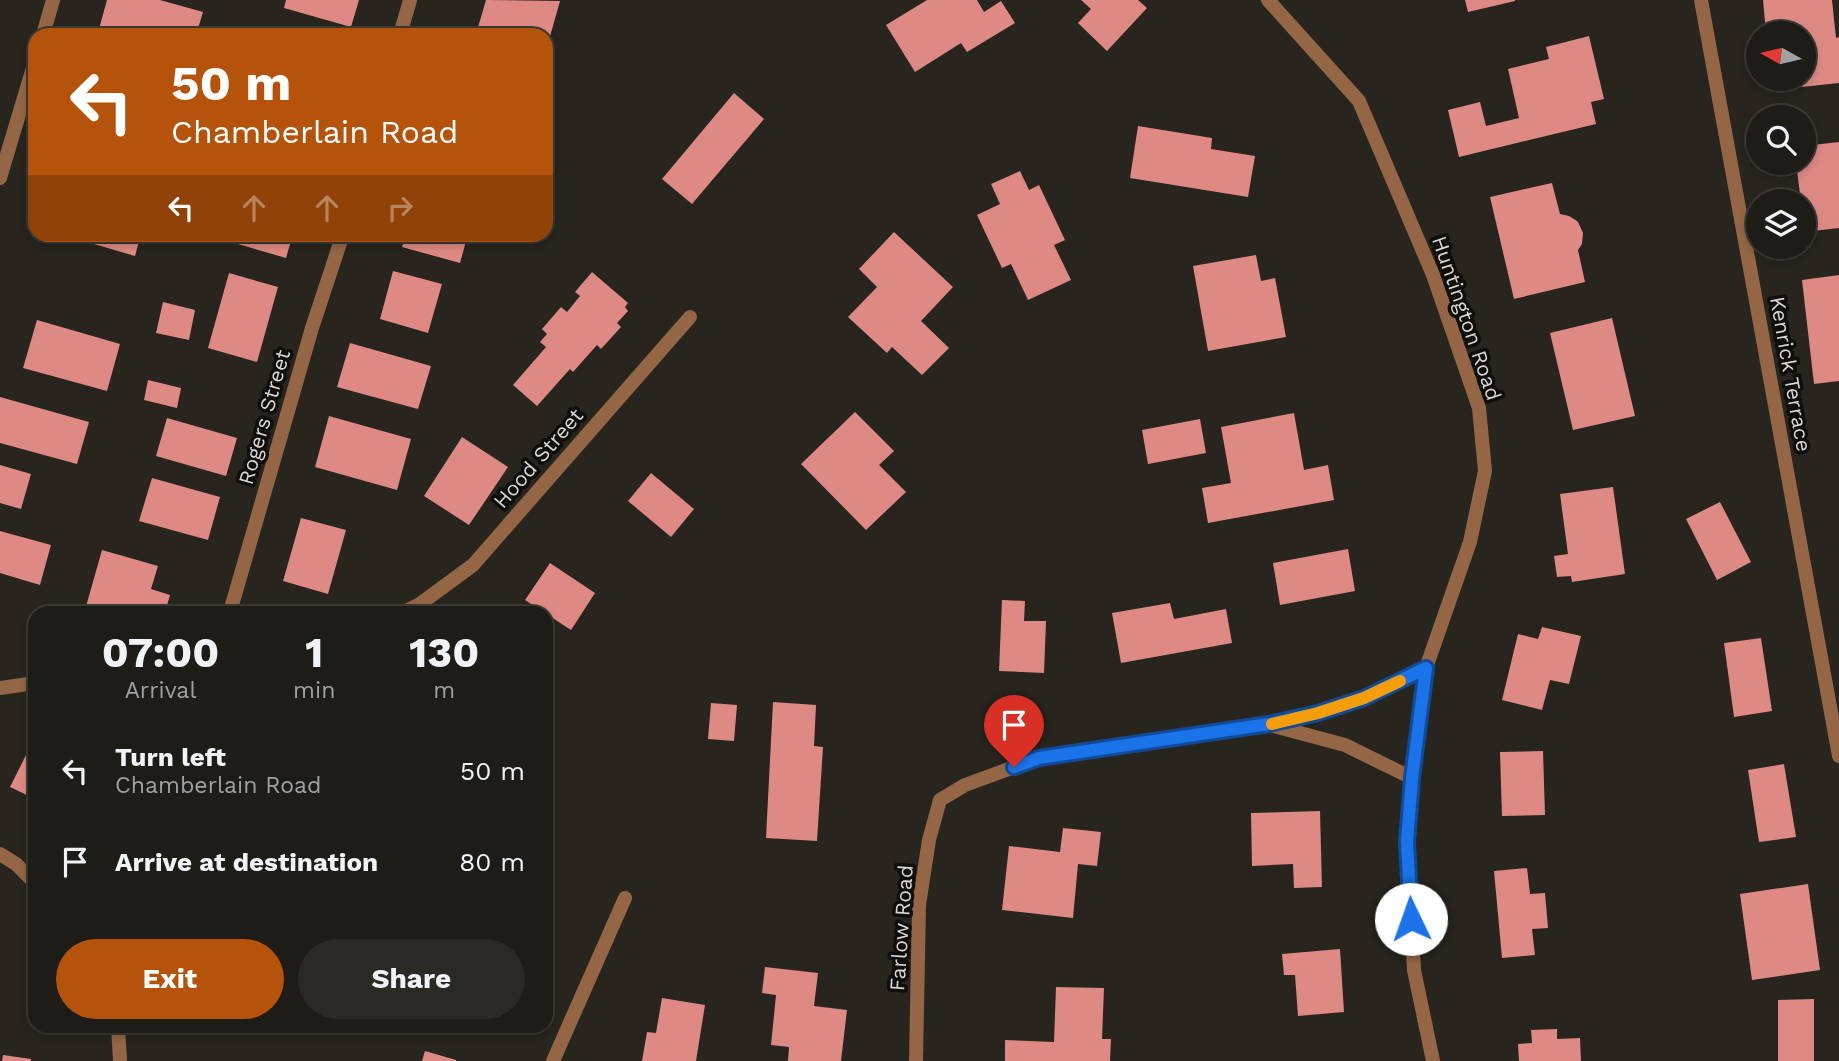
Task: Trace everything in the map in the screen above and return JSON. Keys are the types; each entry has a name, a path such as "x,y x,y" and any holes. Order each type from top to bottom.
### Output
{"street":[{"path":"45,28 53,0"},
{"path":"402,28 410,0"},
{"name":"Huntington Road","path":"1268,0 1359,101 1433,275 1479,408 1485,471 1469,542 1426,668 1407,842 1414,970 1433,1061"},
{"name":"Kenrick Terrace","path":"1701,0 1839,756"},
{"path":"0,178 28,84"},
{"name":"Rogers Street","path":"232,606 312,328 340,242"},
{"name":"Hood Street","path":"416,606 473,565 690,317"},
{"path":"1269,724 1318,713 1364,698 1426,668"},
{"path":"0,688 28,684"},
{"path":"1269,724 1345,745 1412,778"},
{"name":"Farlow Road","path":"916,1061 919,905 929,840 942,800 965,785 1039,758 1269,724"},
{"path":"0,854 28,876"},
{"path":"552,1061 625,898"},
{"path":"118,1033 120,1061"}],"building":[{"path":"107,0 160,0 203,12 198,28 99,28"},
{"path":"286,0 359,0 351,27 284,8"},
{"path":"486,0 560,1 552,28 478,28"},
{"path":"927,0 977,0 984,12 1001,1 1015,23 967,52 961,43 915,72 886,25"},
{"path":"1081,0 1138,0 1147,8 1107,51 1078,23 1091,9"},
{"path":"1465,0 1515,0 1515,1 1468,12"},
{"path":"1763,0 1832,0 1836,38 1839,37 1839,83 1816,85 1816,21 1765,21"},
{"path":"1589,36 1604,99 1591,102 1596,124 1459,157 1448,110 1480,102 1486,126 1519,118 1508,69 1549,59 1546,47"},
{"path":"734,93 764,119 692,204 662,179"},
{"path":"1138,126 1212,138 1211,149 1255,156 1248,197 1130,178"},
{"path":"1839,142 1839,228 1816,231 1816,189 1799,189 1798,175 1816,175 1816,145"},
{"path":"1020,171 1029,190 1039,185 1065,240 1054,245 1071,280 1028,300 1011,264 1002,268 977,215 1000,204 991,184"},
{"path":"1552,183 1560,214 1578,222 1583,233 1582,244 1578,250 1585,282 1514,299 1490,197"},
{"path":"894,232 953,287 921,321 949,348 922,375 892,347 887,353 848,317 877,287 859,269"},
{"path":"87,242 139,242 135,256"},
{"path":"231,242 291,242 286,258"},
{"path":"404,242 466,242 460,263 402,247"},
{"path":"1256,255 1261,281 1275,278 1286,337 1208,351 1193,266"},
{"path":"393,271 442,284 428,333 380,319"},
{"path":"592,272 628,303 625,307 628,311 617,323 621,327 601,349 597,345 573,372 570,369 537,406 513,385 546,347 540,342 547,334 542,329 561,307 567,312 580,296 575,292"},
{"path":"229,273 278,287 257,362 208,348"},
{"path":"1839,275 1839,381 1814,384 1802,280"},
{"path":"163,302 195,310 189,340 156,333"},
{"path":"1612,318 1635,416 1573,430 1550,333"},
{"path":"37,320 120,344 107,391 23,368"},
{"path":"350,343 431,366 418,409 337,387"},
{"path":"148,380 181,388 177,408 144,400"},
{"path":"0,397 89,422 77,464 0,443"},
{"path":"855,412 894,451 879,465 906,492 866,530 801,464"},
{"path":"1294,413 1304,470 1328,465 1334,500 1208,523 1202,488 1231,483 1221,427"},
{"path":"329,416 411,439 397,490 315,467"},
{"path":"167,418 237,438 226,476 156,456"},
{"path":"1200,419 1206,453 1148,464 1142,430"},
{"path":"462,437 508,467 469,525 424,496"},
{"path":"0,465 31,474 21,509 0,503"},
{"path":"651,473 694,509 671,537 628,501"},
{"path":"152,478 220,497 208,540 139,521"},
{"path":"1613,487 1625,574 1572,582 1571,576 1557,577 1554,556 1568,554 1560,494"},
{"path":"1720,502 1751,562 1717,580 1686,519"},
{"path":"301,518 346,530 328,594 283,581"},
{"path":"0,531 51,545 40,585 0,573"},
{"path":"1348,549 1355,591 1280,605 1273,563"},
{"path":"102,550 158,566 151,589 170,595 167,606 86,606"},
{"path":"550,563 595,593 571,630 553,618 553,606 534,606 525,600"},
{"path":"1002,600 1025,601 1024,621 1046,621 1044,673 999,671"},
{"path":"1170,603 1174,619 1226,609 1232,643 1121,663 1112,613"},
{"path":"1542,627 1581,636 1569,684 1550,680 1542,710 1502,700 1518,634 1538,639"},
{"path":"1761,638 1772,711 1734,717 1724,643"},
{"path":"773,702 816,705 814,746 823,747 817,841 766,838"},
{"path":"711,703 737,705 734,741 708,739"},
{"path":"28,751 28,796 10,787"},
{"path":"1543,751 1545,815 1502,816 1500,752"},
{"path":"1784,764 1796,837 1759,842 1748,770"},
{"path":"1320,811 1322,887 1294,888 1293,864 1252,866 1251,813"},
{"path":"1063,828 1101,832 1097,866 1078,864 1073,918 1002,910 1009,846 1060,852"},
{"path":"1527,868 1530,894 1545,893 1548,928 1532,929 1535,955 1502,958 1494,871"},
{"path":"1808,884 1820,970 1752,980 1740,894"},
{"path":"1340,949 1344,1012 1298,1016 1295,975 1284,975 1282,954"},
{"path":"765,967 818,973 814,1006 847,1010 841,1061 788,1061 789,1047 771,1045 776,995 762,993"},
{"path":"1056,987 1104,988 1102,1039 1111,1039 1110,1061 1005,1061 1005,1040 1054,1042"},
{"path":"662,998 705,1005 696,1061 642,1061 647,1032 656,1033"},
{"path":"1814,999 1814,1061 1778,1061 1778,1000"},
{"path":"1557,1029 1557,1039 1580,1038 1581,1061 1519,1061 1518,1044 1532,1043 1531,1030"},
{"path":"425,1051 456,1060 456,1061 422,1061"},
{"path":"3,1055 31,1059 31,1061 2,1061"}],"slow traffic":[{"path":"1272,724 1364,698 1400,681"}],"route":[{"path":"1014,767 1039,758 1269,724 1318,713 1364,698 1426,668 1407,842 1411,919"}]}
